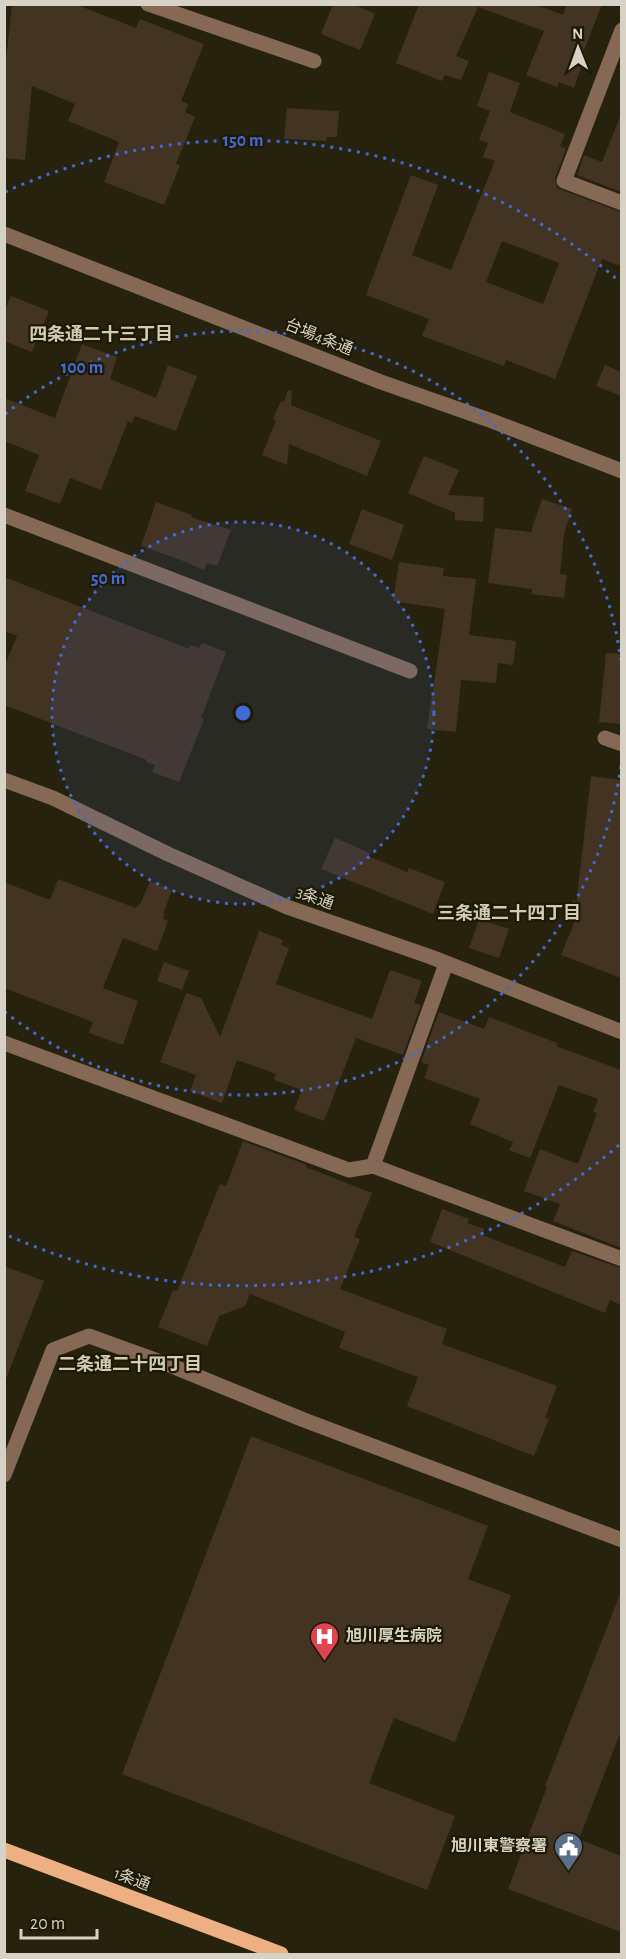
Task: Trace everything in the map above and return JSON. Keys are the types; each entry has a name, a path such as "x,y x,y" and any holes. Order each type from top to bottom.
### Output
{"main road":[{"name":"1条通","path":"4,1850 281,1954"}],"street":[{"path":"148,4 314,61"},
{"path":"621,30 564,181 621,203"},
{"name":"台場4条通","path":"4,234 381,382 492,421 621,471"},
{"path":"4,516 410,671"},
{"path":"604,738 621,744"},
{"name":"3条通","path":"4,780 54,798 168,854 287,907 446,964 621,1032"},
{"path":"374,1166 446,964"},
{"path":"4,1043 121,1088 349,1170 374,1166 621,1259"},
{"path":"4,1475 53,1350 89,1336 621,1540"}],"building":[{"path":"12,4 75,4 136,28 140,19 204,44 181,101 188,104 185,112 195,117 176,164 180,165 164,205 104,182 119,142 68,121 75,104 32,86 25,160 4,158 4,79"},
{"path":"333,4 353,4 375,14 360,50 321,34"},
{"path":"419,4 534,4 563,15 567,4 602,4 583,53 586,54 574,88 559,82 557,87 526,75 544,31 478,7 456,56 469,61 461,80 445,75 442,81 396,63"},
{"path":"489,72 520,83 510,112 565,134 560,146 566,149 555,178 557,188 621,212 621,266 602,259 555,379 506,360 504,366 422,336 429,319 366,295 411,175 438,185 412,255 451,270 495,161 483,157 488,143 479,140 490,111 477,106","holes":["502,241 559,263 543,304 486,282"]},
{"path":"287,108 339,111 337,137 327,137 327,141 284,139"},
{"path":"620,117 621,192 577,175 584,155 602,162"},
{"path":"11,296 49,311 32,352 4,341 4,312"},
{"path":"82,344 117,357 110,379 156,398 168,365 197,376 176,431 135,416 132,423 128,421 101,490 70,478 60,504 25,491 39,455 4,441 4,398 55,418"},
{"path":"605,365 621,372 621,396 596,386"},
{"path":"288,390 292,391 291,405 381,441 367,476 289,444 287,465 262,455 276,420 273,419 281,401 284,402"},
{"path":"424,456 459,470 448,495 484,497 483,522 455,520 455,513 408,493"},
{"path":"542,499 572,509 564,534 560,574 567,575 564,598 531,594 532,589 488,583 495,528 531,532"},
{"path":"156,502 192,515 191,517 231,530 217,566 207,563 204,570 141,546"},
{"path":"362,509 404,525 392,560 349,544"},
{"path":"399,562 444,568 443,576 476,579 469,635 516,641 513,665 498,663 496,683 461,680 456,732 427,729 445,609 393,601"},
{"path":"4,577 189,649 190,645 199,648 202,643 226,652 201,718 204,719 179,782 152,772 155,765 146,762 147,760 4,705 4,667 17,636 4,631"},
{"path":"606,653 621,654 621,724 599,722"},
{"path":"591,776 621,780 621,978 561,955 574,923"},
{"path":"335,838 370,853 368,856 407,872 409,868 445,882 433,914 321,869"},
{"path":"58,879 136,908 138,904 140,905 150,881 172,890 163,914 165,914 163,919 168,921 157,951 123,938 103,988 138,1001 123,1045 89,1033 93,1022 4,988 4,882 50,900"},
{"path":"479,919 509,929 499,958 469,948"},
{"path":"259,931 283,940 281,945 289,948 276,984 372,1019 390,970 422,981 414,1003 421,1005 403,1055 356,1038 324,1121 294,1110 302,1090 274,1080 276,1074 237,1060 222,1103 190,1091 196,1075 160,1062 186,993 201,998 220,1037"},
{"path":"164,962 189,971 182,990 157,981"},
{"path":"439,1012 484,1029 489,1017 557,1043 556,1046 621,1070 621,1248 553,1221 560,1204 524,1191 540,1149 578,1164 597,1113 593,1112 598,1099 559,1085 530,1158 509,1150 513,1142 470,1124 480,1099 424,1078 429,1065 421,1062"},
{"path":"243,1141 372,1193 354,1237 360,1239 340,1289 447,1329 442,1344 557,1386 545,1418 549,1419 534,1456 407,1406 418,1377 339,1348 345,1332 250,1294 245,1306 219,1316 207,1346 158,1327 173,1290 177,1291 220,1184 226,1186"},
{"path":"442,1209 469,1219 467,1223 484,1229 482,1235 565,1267 572,1251 621,1268 621,1305 610,1300 605,1313 430,1242"},
{"path":"4,1266 44,1281 6,1379 4,1379"},
{"name":"旭川厚生病院","path":"251,1436 488,1526 468,1579 511,1595 455,1742 394,1718 369,1783 455,1816 427,1890 122,1774"},
{"path":"620,1594 621,1731 579,1839 621,1856 621,1932 508,1889 547,1787 545,1786"}],"place":[{"name":"旭川厚生病院","path":"325,1662"},
{"name":"旭川東警察署","path":"568,1872"}],"district":[{"name":"四条通二十三丁目","path":"101,335"},
{"name":"三条通二十四丁目","path":"509,914"},
{"name":"二条通二十四丁目","path":"130,1365"}]}
